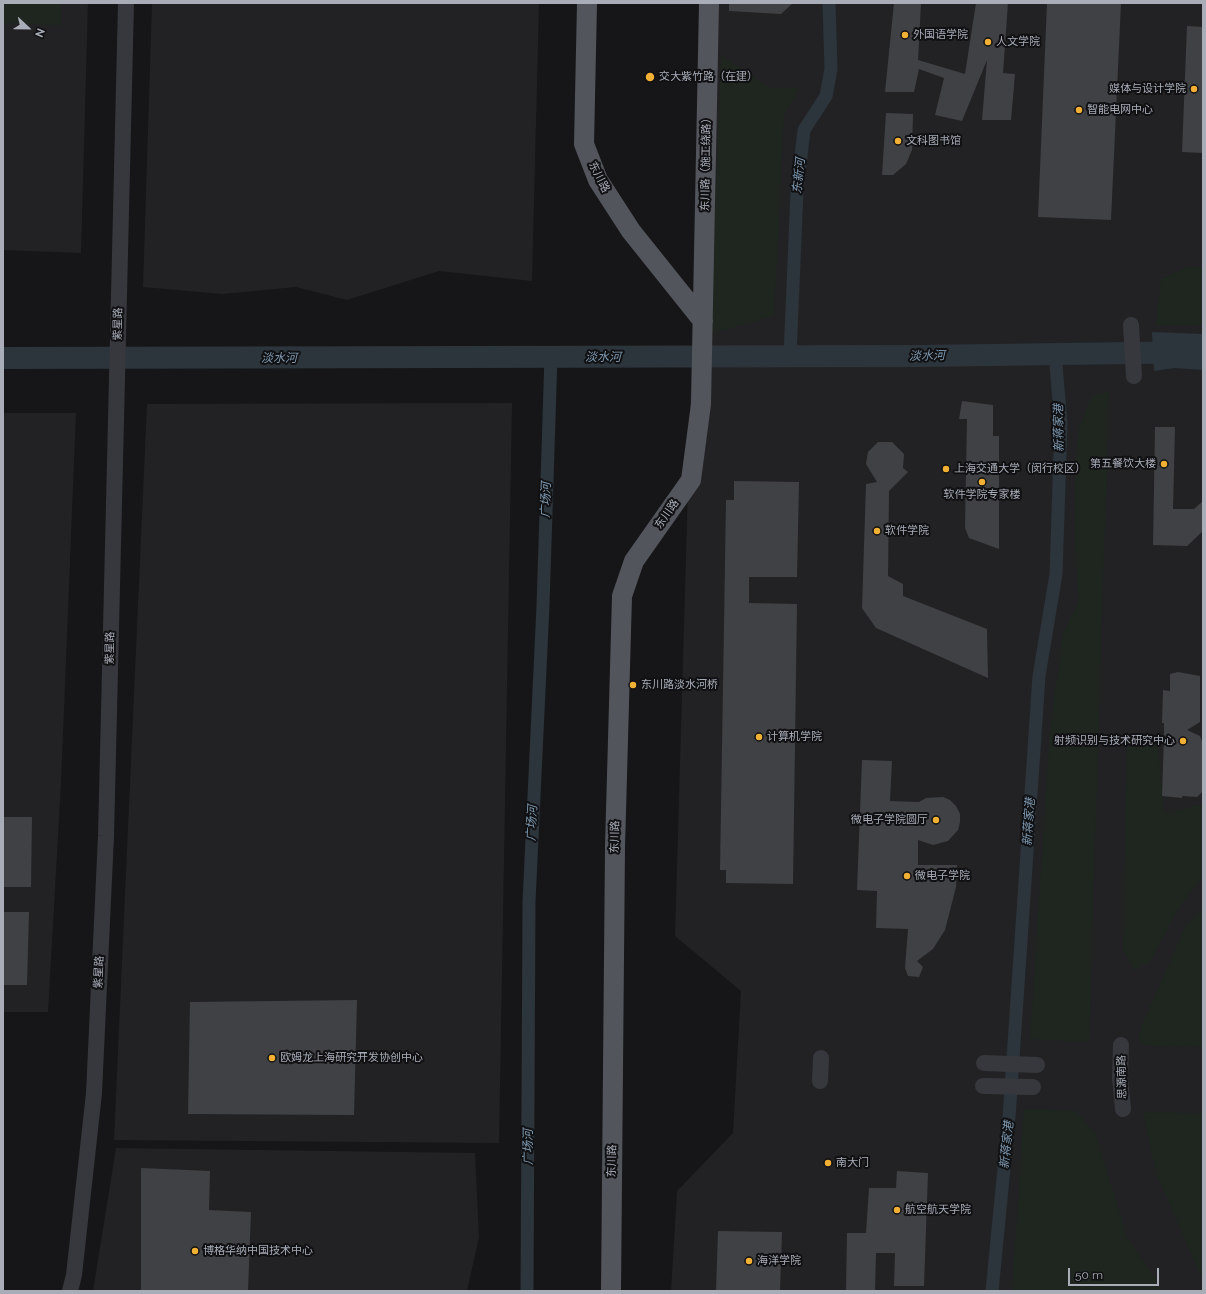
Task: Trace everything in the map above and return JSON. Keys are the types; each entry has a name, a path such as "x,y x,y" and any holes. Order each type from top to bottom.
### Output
{"main road":[{"name":"东川路","path":"587,3 584,144 598,180 631,231 703,321"},
{"name":"东川路（施工绕路）","path":"701,404 709,3"},
{"name":"东川路","path":"610,1291 615,848 622,596 634,561 690,480 701,404"}],"street":[{"name":"紫星路","path":"70,1291 74,1276 94,1093 106,836 126,3"},
{"path":"1131,325 1134,376"},
{"name":"思源南路","path":"1121,1045 1120,1077 1122,1109"},
{"path":"820,1081 821,1058"},
{"path":"984,1063 1037,1065"},
{"path":"983,1086 1033,1087"}],"shaded area":[{"path":"3,3 88,3 81,253 3,250"},
{"path":"3,3 61,3 61,25 3,23"},
{"path":"152,3 539,3 532,281 439,271 347,300 296,287 222,294 143,287"},
{"name":"上海交通大学（闵行校区）","path":"702,3 1203,3 1203,1291 671,1291 677,1191 733,1133 741,991 675,936"},
{"path":"721,56 770,88 799,88 784,116 774,316 710,334"},
{"path":"1187,267 1203,267 1203,325 1156,326 1161,279"},
{"path":"1152,332 1203,334 1203,370 1175,368 1154,371"},
{"path":"1109,391 1089,1042 1030,1039 1050,730 1063,633 1079,601 1075,544 1075,468 1079,428 1092,395"},
{"path":"512,403 499,1143 114,1140 147,404"},
{"path":"3,413 76,413 61,783 48,1012 3,1012"},
{"path":"1158,745 1164,814 1203,804 1203,876 1179,907 1150,962 1134,970 1123,950 1127,747"},
{"path":"1203,909 1203,1047 1147,1046 1138,1039 1142,1025 1186,925"},
{"path":"1024,1109 1076,1111 1095,1133 1127,1236 1163,1291 1012,1291"},
{"path":"1143,1112 1203,1113 1203,1281 1156,1173"},
{"path":"116,1148 475,1153 479,1237 467,1291 93,1291"}],"building":[{"path":"729,3 793,3 781,14 729,11"},
{"path":"894,3 921,3 918,60 965,74 976,3 1008,3 1003,73 1015,74 1011,120 982,120 987,60 962,121 935,115 944,78 919,69 914,92 885,92"},
{"name":"智能电网中心","path":"1047,3 1121,3 1111,220 1038,217"},
{"name":"媒体与设计学院","path":"1187,26 1203,27 1203,153 1182,152"},
{"name":"文科图书馆","path":"886,113 913,114 912,150 906,164 893,175 882,175"},
{"name":"软件学院专家楼","path":"962,401 993,405 993,436 999,436 999,549 969,538 965,528 967,419 959,419"},
{"name":"第五餐饮大楼","path":"1155,427 1175,427 1173,509 1194,509 1203,501 1203,531 1187,546 1153,545"},
{"name":"软件学院","path":"878,442 892,442 904,454 903,468 908,472 889,491 888,576 903,584 903,596 987,629 988,678 876,628 862,608 866,484 877,482 866,464 868,452"},
{"name":"计算机学院","path":"734,481 799,482 797,577 749,577 749,603 797,604 793,884 726,883 726,870 720,870 726,500 734,500"},
{"name":"射频识别与技术研究中心","path":"1178,672 1200,676 1200,722 1187,730 1200,736 1203,744 1203,791 1197,797 1182,796 1182,798 1162,796 1164,737 1164,723 1162,723 1163,690 1170,691 1170,674"},
{"name":"微电子学院","path":"862,760 892,761 890,801 919,802 926,798 943,797 950,800 956,806 960,814 958,830 948,841 933,845 918,840 918,865 957,865 956,887 945,930 933,949 917,961 923,967 919,977 908,976 905,968 908,929 876,928 877,891 857,890"},
{"path":"3,817 32,817 31,887 3,887"},
{"path":"3,912 29,912 27,985 3,985"},
{"name":"欧姆龙上海研究开发协创中心","path":"357,1000 354,1115 188,1114 190,1002"},
{"name":"博格华纳中国技术中心","path":"141,1168 210,1171 209,1210 251,1212 248,1291 141,1291"},
{"name":"航空航天学院","path":"897,1171 928,1173 924,1286 894,1286 895,1253 876,1253 875,1291 846,1291 847,1233 866,1233 869,1188 896,1188"},
{"name":"海洋学院","path":"718,1231 782,1232 780,1291 716,1291"}],"waterway":[{"name":"东新河","path":"790,356 797,191 804,130 826,96 831,69 829,3"},
{"name":"淡水河","path":"3,358 922,356 1203,352"},
{"name":"新蒋家港","path":"992,1291 1009,1117 1039,676 1056,574 1061,423 1055,354"},
{"name":"广场河","path":"527,1291 529,902 543,606 551,356"}],"place":[{"name":"外国语学院","path":"905,35"},
{"name":"人文学院","path":"988,42"},
{"name":"交大紫竹路（在建）","path":"650,77"},
{"name":"媒体与设计学院","path":"1194,89"},
{"name":"智能电网中心","path":"1079,110"},
{"name":"文科图书馆","path":"898,141"},
{"name":"第五餐饮大楼","path":"1164,464"},
{"name":"上海交通大学（闵行校区）","path":"946,469"},
{"name":"软件学院专家楼","path":"982,482"},
{"name":"软件学院","path":"877,531"},
{"name":"东川路淡水河桥","path":"633,685"},
{"name":"计算机学院","path":"759,737"},
{"name":"射频识别与技术研究中心","path":"1183,741"},
{"name":"微电子学院圆厅","path":"936,820"},
{"name":"微电子学院","path":"907,876"},
{"name":"欧姆龙上海研究开发协创中心","path":"272,1058"},
{"name":"南大门","path":"828,1163"},
{"name":"航空航天学院","path":"897,1210"},
{"name":"博格华纳中国技术中心","path":"195,1251"},
{"name":"海洋学院","path":"749,1261"}]}
